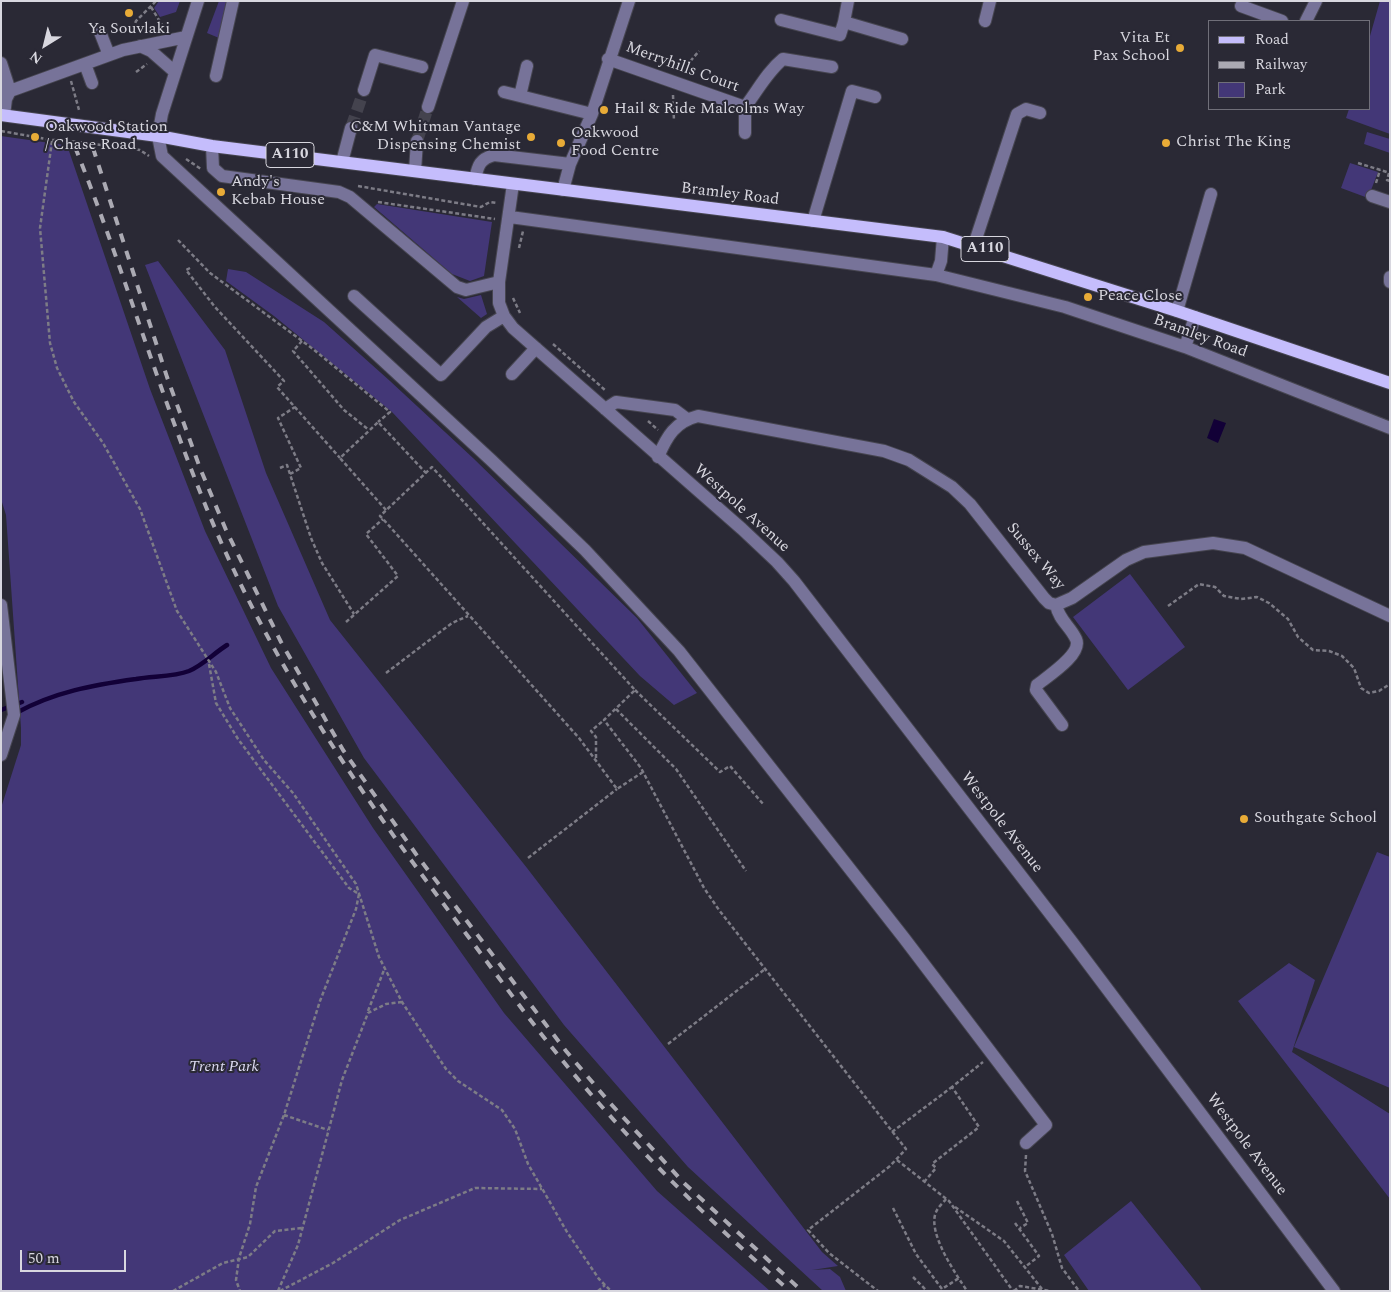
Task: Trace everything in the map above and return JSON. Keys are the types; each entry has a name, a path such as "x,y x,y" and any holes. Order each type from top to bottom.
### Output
{"main road":[{"name":"Bramley Road","path":"3,115 158,136 212,146 942,237 974,245 1196,317 1390,384"}],"street":[{"path":"198,1 175,72 158,136 162,156 498,466 585,550 680,651 1046,1125 1026,1143"},
{"path":"216,76 232,1"},
{"path":"428,107 463,1"},
{"path":"563,190 570,164 592,114 608,59 629,1"},
{"path":"781,20 840,35 848,1"},
{"path":"985,21 990,1"},
{"path":"1306,20 1316,1"},
{"path":"1241,6 1279,20"},
{"path":"844,22 902,39"},
{"path":"100,32 109,55"},
{"path":"6,91 109,55 140,46 186,37"},
{"path":"140,46 157,56 175,72"},
{"path":"364,90 375,55 422,67"},
{"name":"Merryhills Court","path":"608,59 745,107"},
{"name":"Merryhills Court","path":"745,133 745,107 770,70 783,59 832,67"},
{"path":"1,63 6,91 3,115"},
{"path":"85,64 92,83"},
{"path":"520,96 528,66"},
{"path":"813,222 852,91 875,97"},
{"path":"504,92 592,114"},
{"path":"974,245 1017,114 1026,109 1040,113"},
{"path":"342,162 351,128"},
{"path":"415,171 417,141"},
{"path":"212,146 212,168 222,176 339,192 350,197 457,287 466,290 499,282"},
{"path":"474,179 478,164 484,158 494,155 570,164"},
{"path":"513,184 510,217 499,282 499,303 504,316 513,328 605,409"},
{"path":"1177,311 1211,194"},
{"path":"1372,196 1390,202"},
{"name":"Bramley Road","path":"510,217 936,275 1065,307 1185,347 1390,428"},
{"path":"936,275 941,261 942,237"},
{"path":"354,296 441,375 486,327 504,316"},
{"path":"1185,347 1196,317"},
{"path":"512,374 536,348"},
{"name":"Sussex Way","path":"605,409 616,402 675,410 687,419 698,416 834,440 884,451 908,460 952,487 970,504 1044,598 1049,603 1056,605 1072,598 1126,560 1144,552 1213,543 1245,548 1390,616"},
{"name":"Westpole Avenue","path":"605,409 770,555 794,581 1072,942 1334,1291"},
{"path":"658,457 667,437 674,428 687,419"},
{"path":"1,605 14,715 1,755"},
{"path":"1056,605 1059,616 1076,640 1077,647 1067,660 1037,685 1036,690 1062,725"}],"path":[{"path":"133,29 136,22 156,1"},
{"path":"68,70 79,110"},
{"path":"1,131 52,140 140,150 153,157"},
{"path":"52,140 40,228 50,343 57,368 74,402 103,443 140,509 177,611 216,672 230,708 264,760 293,793 356,884 385,969 402,1002 446,1069 458,1081 502,1110 515,1129 528,1164 566,1232 610,1291"},
{"path":"1358,163 1389,173 1387,180 1390,181"},
{"path":"376,202 495,219"},
{"path":"518,254 523,229 528,227"},
{"path":"178,240 210,273 302,341 390,412 340,458"},
{"path":"190,268 186,270 215,307 284,381 277,387 386,510"},
{"path":"514,289 513,298 523,318"},
{"path":"302,341 293,351 344,410 370,430"},
{"path":"551,342 601,385"},
{"path":"644,406 643,417 667,437"},
{"path":"290,474 301,468 278,418 295,407"},
{"path":"378,422 426,473"},
{"path":"280,468 287,465 311,538 322,563 354,614"},
{"path":"617,789 579,738 380,516 432,468 635,690 720,772 730,766 764,805"},
{"path":"346,622 398,576 366,534 383,519"},
{"path":"1168,606 1199,584 1215,586 1224,596 1241,599 1257,597 1269,603 1288,620 1298,637 1313,650 1329,651 1342,656 1354,668 1361,688 1369,694 1390,684"},
{"path":"386,673 452,623 468,616"},
{"path":"209,662 216,703 238,739 350,888 359,894"},
{"path":"596,760 596,737 591,731 635,690"},
{"path":"615,709 676,769 746,871"},
{"path":"604,720 643,772 704,888 906,1149 897,1160 808,1230 828,1253 878,1291"},
{"path":"528,858 617,789 643,772"},
{"path":"240,1291 236,1280 239,1258 250,1224 256,1186 284,1115 320,1001 356,909 359,894"},
{"path":"279,1291 298,1246 342,1080 385,969"},
{"path":"668,1044 765,969"},
{"path":"368,1013 386,1004 402,1002"},
{"path":"892,1132 992,1054"},
{"path":"924,1182 936,1168 932,1164 979,1127 952,1087"},
{"path":"284,1115 328,1130"},
{"path":"1026,1143 1025,1171 1052,1234 1062,1268 1079,1291"},
{"path":"897,1160 946,1199 1014,1291 1020,1286 1050,1291"},
{"path":"279,1291 333,1263 400,1220 476,1188 542,1188"},
{"path":"946,1199 936,1212 935,1222 947,1259 967,1291"},
{"path":"1017,1201 1028,1222 1020,1228"},
{"path":"952,1206 1004,1241 1042,1289"},
{"path":"893,1208 916,1254 942,1289 959,1278"},
{"path":"1015,1223 1039,1256 1025,1267"},
{"path":"173,1291 223,1263 248,1257 275,1230 302,1228"},
{"path":"914,1277 927,1291"},
{"path":"598,1291 605,1285"},
{"path":"603,1291 605,1285"}],"green space":[{"path":"159,1 180,1 176,12 160,17 154,8"},
{"path":"219,1 228,1 219,38 207,33"},
{"path":"1380,1 1390,1 1390,134 1346,118 1349,110 1371,110 1371,32"},
{"path":"1367,132 1390,139 1390,153 1364,144"},
{"name":"Trent Park","path":"1,136 64,145 69,151 150,389 205,531 271,668 373,828 504,1013 657,1191 770,1291 1,1291 1,808 21,745 21,728 6,515 1,499"},
{"path":"1350,163 1378,172 1368,198 1341,188"},
{"path":"377,204 492,222 484,276 470,281 452,274 374,207"},
{"path":"158,261 225,350 266,473 330,620 527,868 822,1252 838,1266 812,1270 830,1269 840,1277 846,1291 823,1291 688,1167 564,1025 364,758 278,606 145,265"},
{"path":"228,269 246,272 324,322 390,381 473,458 637,618 697,693 674,705 640,676 392,412 274,316 226,281"},
{"path":"481,295 487,314 481,318 457,297 464,299"},
{"path":"1130,574 1185,647 1128,690 1073,617"},
{"path":"1377,852 1390,857 1390,1088 1294,1047"},
{"path":"1289,963 1315,980 1292,1052 1390,1114 1390,1199 1238,1001"},
{"path":"1131,1201 1202,1291 1089,1291 1064,1255"}],"shaded area":[{"path":"1214,419 1226,423 1218,443 1207,438"}],"waterway":[{"path":"16,713 74,690 120,681 183,673 199,666 227,645"},
{"path":"1,710 22,702"}],"tunnel":[{"path":"351,128 364,90"},
{"path":"417,141 428,107"}],"railway":[{"path":"75,147 94,195 179,437 217,533 242,587 270,640 330,742 431,888 567,1066 646,1155 702,1211 790,1291"},
{"path":"93,148 167,377 200,468 226,530 281,642 343,750 418,857 566,1051 610,1103 685,1184 802,1291"}],"place":[{"name":"Ya Souvlaki","path":"129,13"},
{"name":"Vita Et Pax School","path":"1180,48"},
{"name":"Hail & Ride Malcolms Way","path":"604,110"},
{"name":"Oakwood Station / Chase Road","path":"35,137"},
{"name":"C&M Whitman Vantage Dispensing Chemist","path":"531,137"},
{"name":"Oakwood Food Centre","path":"561,143"},
{"name":"Christ The King","path":"1166,143"},
{"name":"Andy's Kebab House","path":"221,192"},
{"name":"Peace Close","path":"1088,297"},
{"name":"Southgate School","path":"1244,819"}]}
